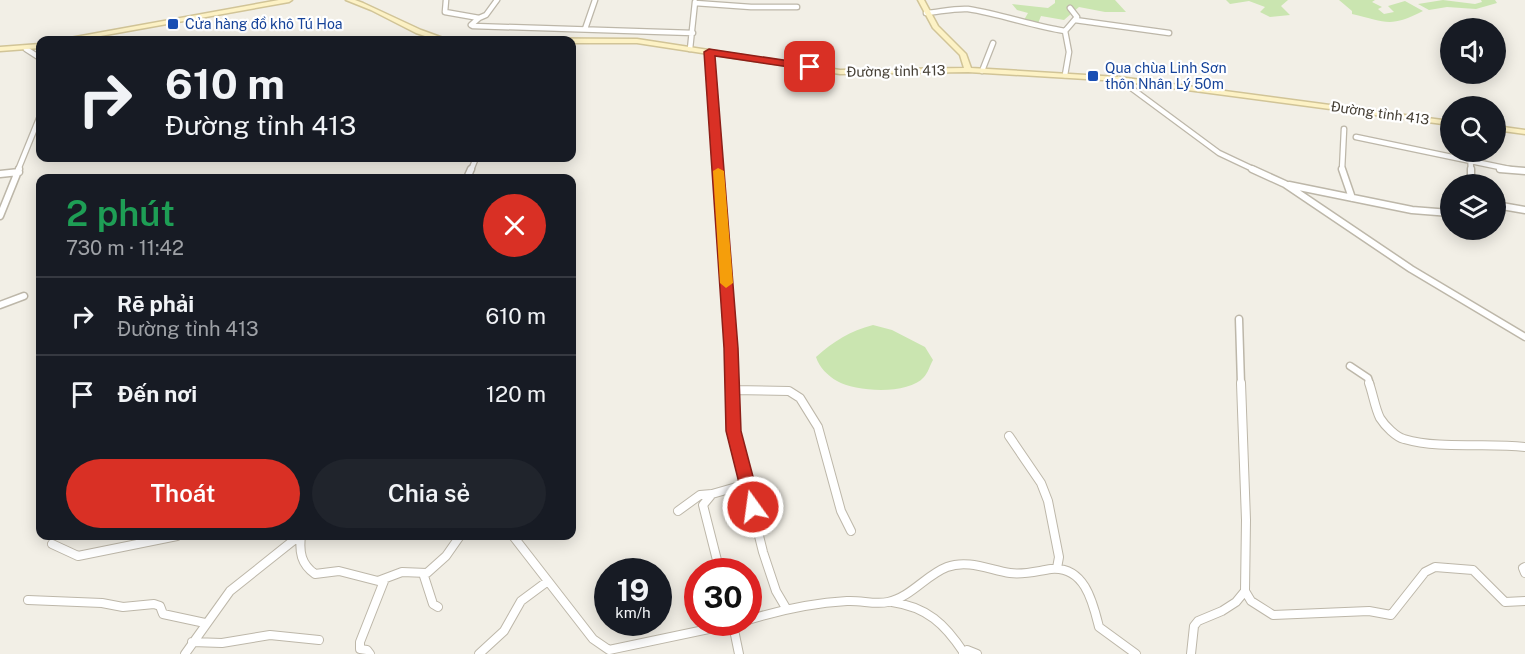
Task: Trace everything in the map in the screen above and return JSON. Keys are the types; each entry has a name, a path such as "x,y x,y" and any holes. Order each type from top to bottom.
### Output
{"main road":[{"path":"92,36 289,0"},
{"name":"Đường tỉnh 413","path":"350,0 380,10 431,36"},
{"path":"921,0 926,12 942,35 963,54 968,70"},
{"name":"Đường tỉnh 413","path":"576,40 637,41 840,72 968,70 1119,79 1440,122"},
{"path":"0,50 36,47"},
{"path":"1506,129 1525,132"}],"street":[{"path":"446,0 446,12 479,18"},
{"path":"497,0 486,15 473,21 471,25 693,33"},
{"path":"585,29 596,0"},
{"path":"690,49 695,2 797,7"},
{"path":"1065,31 1075,20 1077,14 1070,8"},
{"path":"926,12 966,9 1018,20 1036,27 1065,31"},
{"path":"1075,20 1108,26 1140,27 1169,33"},
{"path":"1065,31 1069,51 1065,75"},
{"path":"982,71 993,43"},
{"path":"26,49 36,55"},
{"path":"709,52 735,441 763,552 776,591 786,608"},
{"path":"1119,79 1219,153 1285,184 1411,269 1525,337"},
{"path":"0,216 36,127"},
{"path":"1344,129 1342,174 1352,198"},
{"path":"1356,136 1440,155"},
{"path":"1471,174 1471,162 1502,169 1525,171"},
{"path":"0,174 19,172"},
{"path":"1285,184 1412,210 1440,212"},
{"path":"1311,200 1317,190"},
{"path":"1506,207 1525,210"},
{"path":"0,304 24,296"},
{"path":"1239,319 1246,520 1245,591 1251,601 1273,615 1369,611 1391,615 1425,572 1435,567 1473,570 1505,602 1525,601"},
{"path":"1350,366 1368,378 1380,418 1391,431 1403,439 1442,444 1501,444 1525,447"},
{"path":"732,390 789,391 800,398 818,427 841,511 850,531"},
{"path":"1009,436 1041,483 1048,501 1059,557 1057,568"},
{"path":"678,511 700,495 747,484"},
{"path":"712,494 703,505 716,558"},
{"path":"52,544 78,556 157,540"},
{"path":"184,654 205,623 239,582 295,540"},
{"path":"300,540 302,561 315,574 339,571 378,582 402,572 427,573 446,556 457,540"},
{"path":"516,540 593,639 608,652 684,636"},
{"path":"891,602 914,590 946,567 958,564 973,564 1009,574 1026,574 1057,568 1073,576 1089,589 1096,608 1099,627 1136,654"},
{"path":"1525,567 1523,568 1525,573"},
{"path":"423,573 433,604 438,607"},
{"path":"370,654 367,650 360,649 360,642 384,581"},
{"path":"479,654 504,631 521,601 548,581"},
{"path":"1191,654 1194,626 1198,621 1222,611 1236,602 1245,591"},
{"path":"27,600 102,603 123,608 154,603 159,606 163,614 205,623"},
{"path":"762,616 786,608 854,601 891,602 920,607 934,616 951,634 964,653 967,650 977,654"},
{"path":"192,642 222,643 270,635 319,640"},
{"path":"738,636 739,654"}],"green space":[{"path":"1055,0 1115,0 1126,12 1105,12 1079,7 1064,20 1041,16 1037,26 1024,20 1028,13 1017,10 1012,4 1048,8 1055,3"},
{"path":"1226,0 1288,0 1281,6 1290,15 1270,17 1260,12 1265,7 1249,1 1230,4"},
{"path":"1339,0 1375,0 1372,2 1382,7 1378,9 1384,14 1394,12 1388,6 1405,1 1423,11 1403,20 1388,22 1352,14 1352,11"},
{"path":"1443,0 1475,4 1482,2 1481,0 1495,0 1497,3 1476,9 1447,7 1429,10 1418,4"},
{"path":"873,325 892,330 925,347 933,360 924,377 907,387 882,390 846,385 824,371 816,357 843,337"}],"slow traffic":[{"path":"718,171 726,283"}],"place":[{"name":"Cửa hàng đồ khô Tú Hoa","path":"173,24"},
{"name":"Qua chùa Linh Sơn thôn Nhân Lý 50m","path":"1093,76"}],"route":[{"path":"753,507 733,431 731,348 709,52 810,67"}]}
